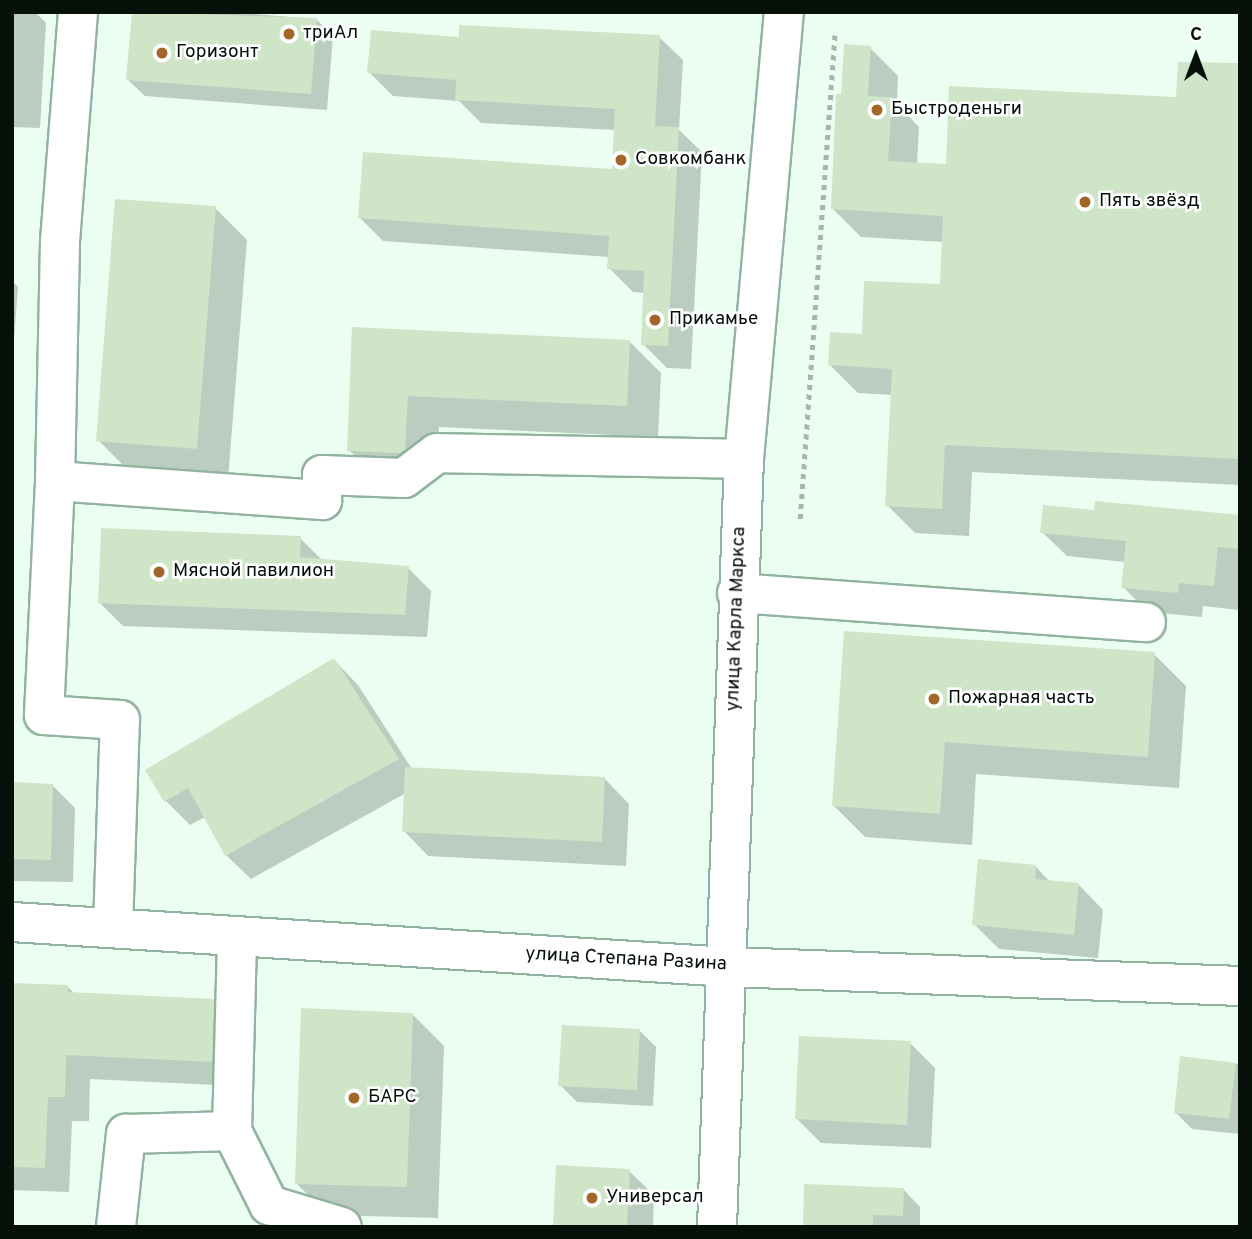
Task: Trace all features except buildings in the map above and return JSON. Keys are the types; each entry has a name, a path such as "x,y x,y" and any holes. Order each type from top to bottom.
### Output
{"street":[{"path":"78,12 60,241 55,481 44,715 120,720 113,928"},
{"name":"улица Карла Маркса","path":"717,1227 730,967 737,593 744,459 784,12"},
{"path":"55,481 322,499 322,475 404,478 437,453 744,459"},
{"path":"737,593 1146,622"},
{"name":"улица Степана Разина","path":"12,922 730,967 1240,986"},
{"path":"237,936 232,1131 269,1205 342,1227"},
{"path":"116,1227 126,1134 232,1131"}],"path":[{"path":"800,519 835,35"}],"place":[{"name":"триАл","path":"289,34"},
{"name":"Горизонт","path":"162,53"},
{"name":"Быстроденьги","path":"877,110"},
{"name":"Совкомбанк","path":"621,160"},
{"name":"Пять звёзд","path":"1085,202"},
{"name":"Прикамье","path":"655,320"},
{"name":"Мясной павилион","path":"159,572"},
{"name":"Пожарная часть","path":"934,699"},
{"name":"БАРС","path":"354,1098"},
{"name":"Универсал","path":"592,1198"}]}
